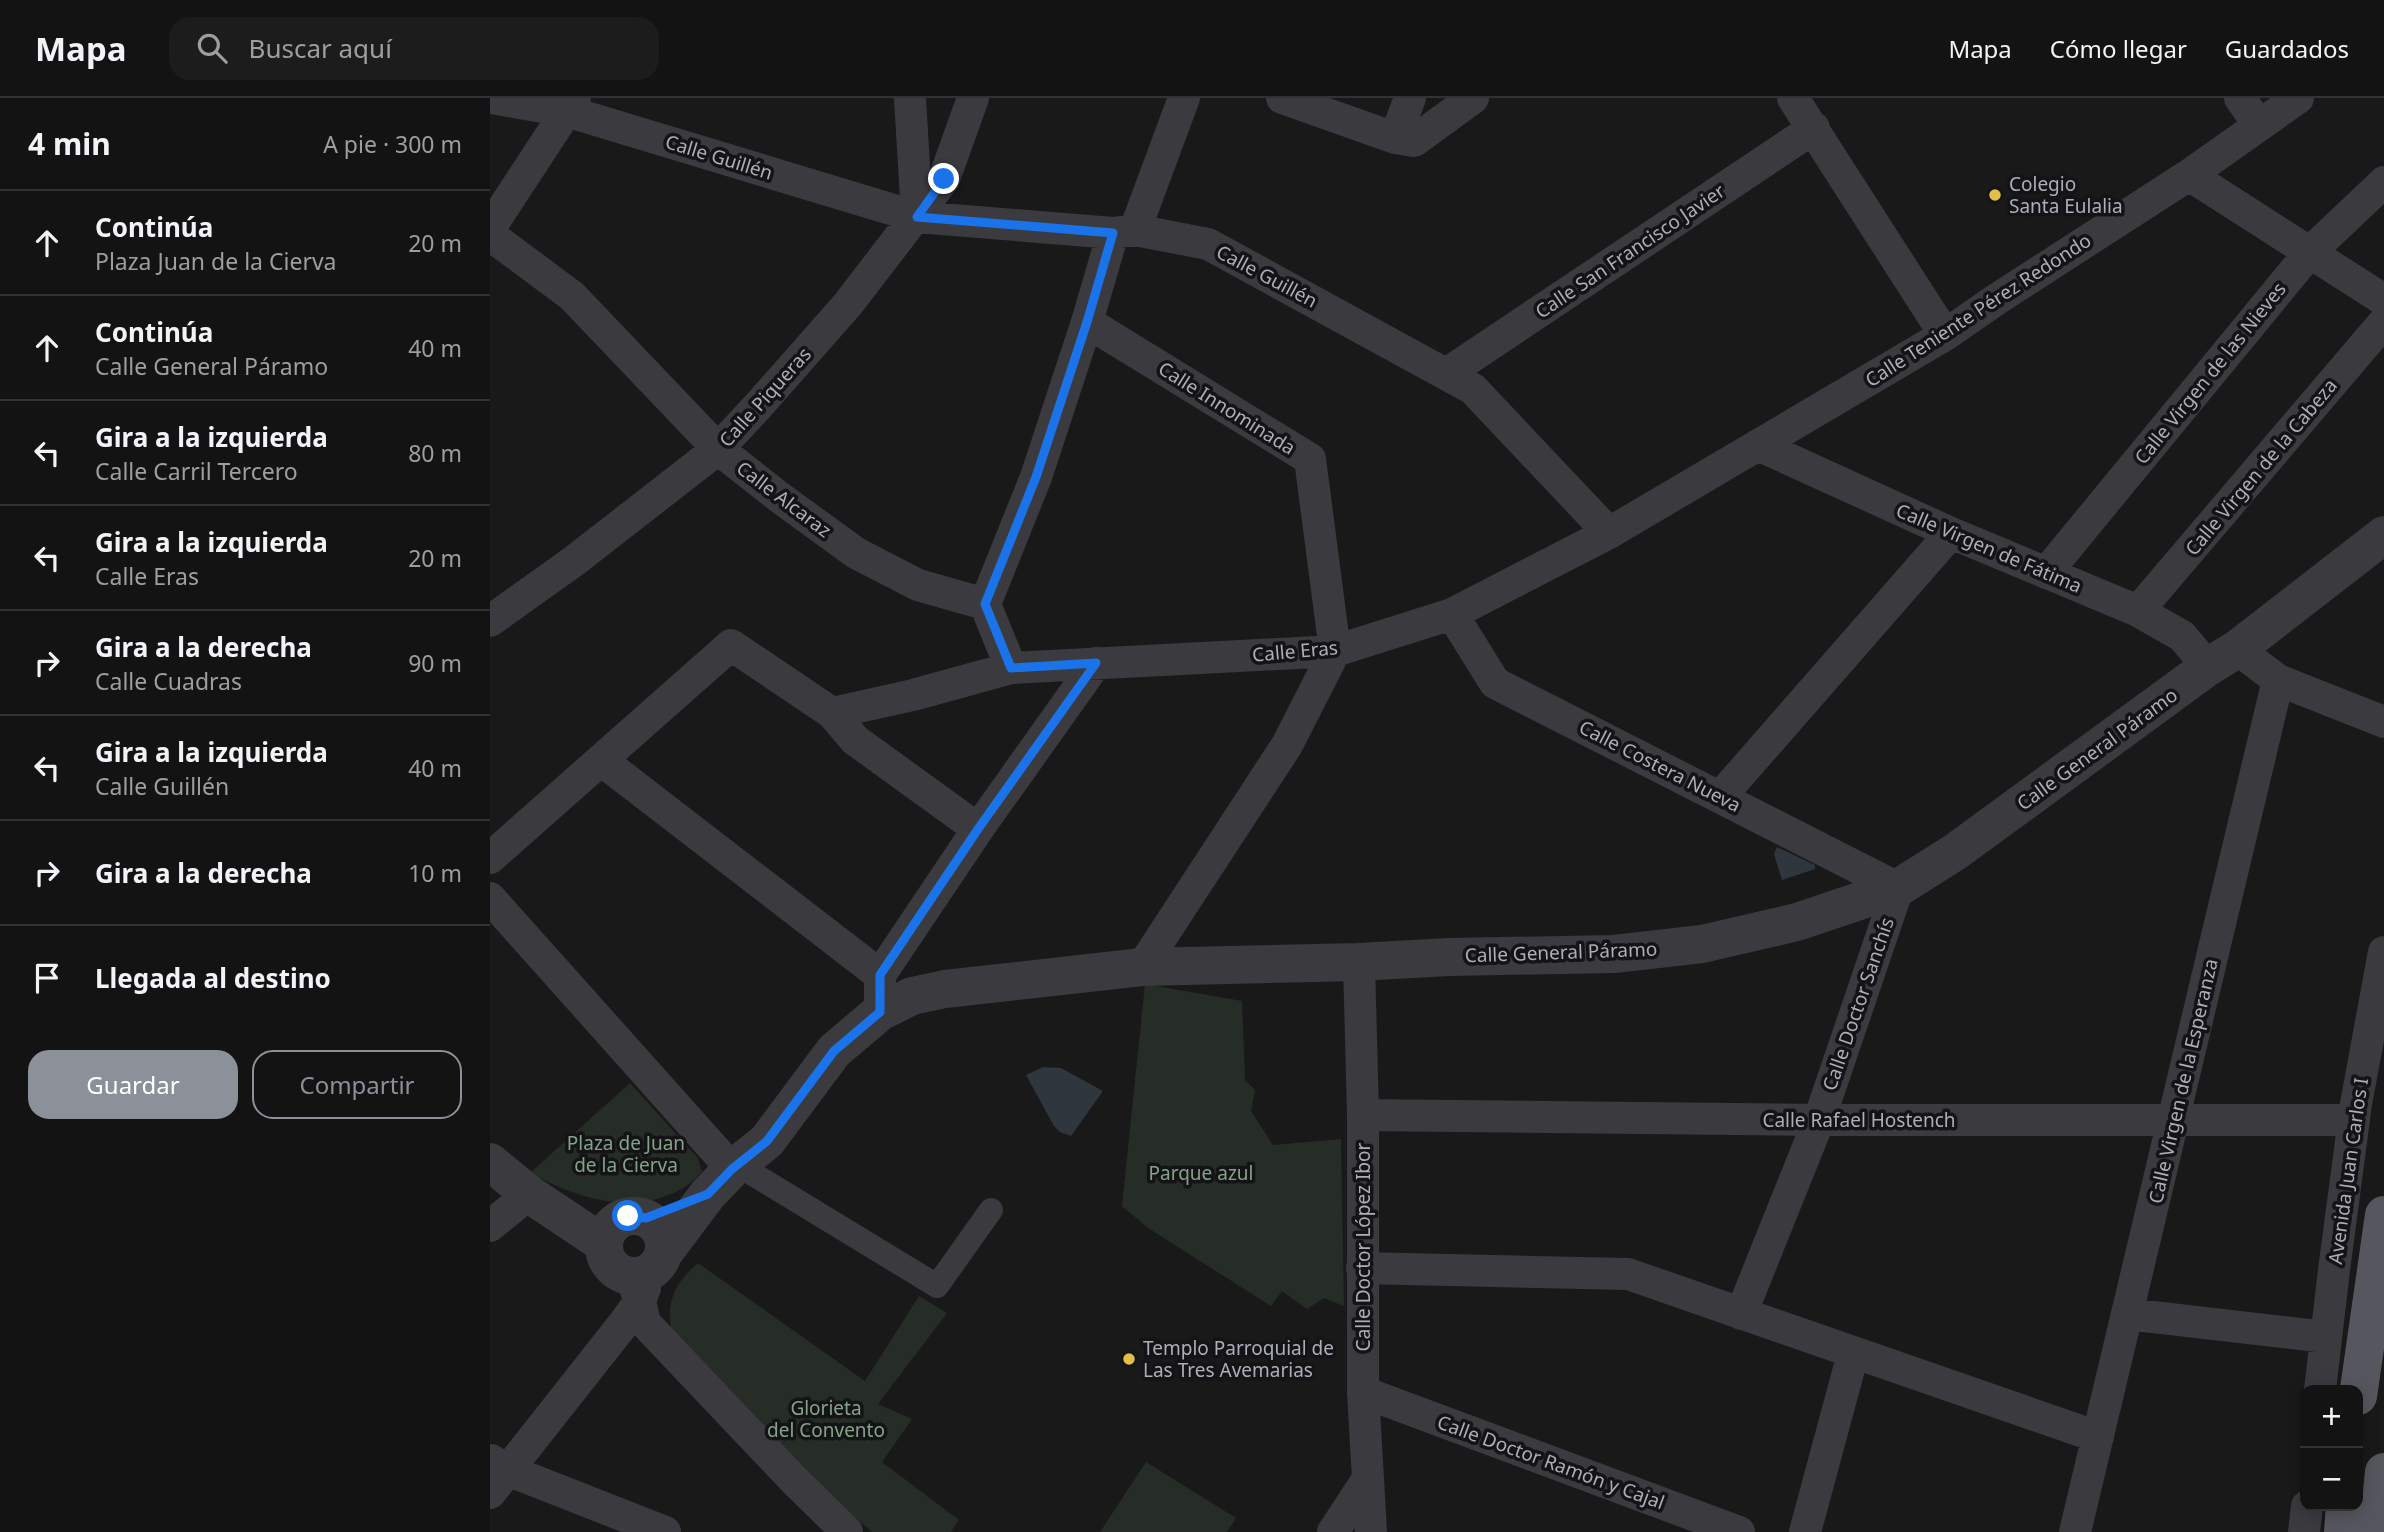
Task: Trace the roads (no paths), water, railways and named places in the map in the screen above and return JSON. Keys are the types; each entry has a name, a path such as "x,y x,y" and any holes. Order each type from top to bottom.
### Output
{"main road":[{"path":"2360,1385 2384,1215"},
{"path":"2378,1532 2384,1472"},
{"path":"2343,1532 2345,1511"}],"street":[{"name":"Calle Guillén","path":"491,98 571,105 917,217 1124,232 1208,244 1473,389 1609,533"},
{"path":"910,98 917,217"},
{"name":"Calle Piqueras","path":"490,621 574,561 718,449 848,304 917,217 944,179 973,98"},
{"path":"1011,668 985,604 1036,477 1087,322 1184,98"},
{"path":"1282,98 1395,138 1414,141 1473,98"},
{"path":"1395,138 1410,98"},
{"path":"2240,98 2259,125"},
{"name":"Calle Teniente Pérez Redondo","path":"1758,445 1945,335 2189,176 2298,98"},
{"path":"1796,99 1945,335"},
{"path":"490,228 571,105"},
{"name":"Calle San Francisco Javier","path":"1446,374 1814,128"},
{"path":"2189,176 2384,300"},
{"name":"Calle Virgen de las Nieves","path":"2046,573 2310,252 2384,182"},
{"name":"Calle Alcaraz","path":"490,235 572,296 718,449 779,497 856,552 918,584 985,604"},
{"name":"Calle Innominada","path":"1087,322 1310,459 1335,651"},
{"name":"Calle Virgen de la Cabeza","path":"2138,611 2384,322"},
{"name":"Calle Virgen de Fátima","path":"1758,445 1951,533 2138,611 2222,658"},
{"name":"Calle Eras","path":"832,713 913,695 1011,668 1335,651 1452,614 1609,533 1758,445"},
{"path":"1720,796 1951,533"},
{"name":"Calle General Páramo","path":"727,1175 767,1141 880,994 912,996 945,989 1142,967 1614,954 1702,944 1797,922 1898,888 1955,852 2222,658 2384,535"},
{"name":"Calle Costera Nueva","path":"1452,614 1495,683 1898,888"},
{"path":"490,858 730,645 832,713 855,740 978,829"},
{"path":"1142,967 1287,745 1335,651"},
{"path":"2222,658 2384,722"},
{"path":"601,760 880,994 978,829 1096,663"},
{"name":"Calle Virgen de la Esperanza","path":"2075,1532 2277,680"},
{"name":"Calle Doctor Sanchís","path":"1741,1314 1819,1120 1898,888"},
{"path":"490,898 727,1175"},
{"name":"Avenida Juan Carlos I","path":"2321,1385 2354,1120 2384,953"},
{"name":"Calle Doctor López Ibor","path":"1359,962 1363,1115 1363,1392 1371,1532"},
{"name":"Calle Rafael Hostench","path":"1363,1115 1819,1120 2354,1120"},
{"path":"490,1163 529,1194 604,1244"},
{"path":"646,1218 727,1175 753,1174 937,1286 991,1210"},
{"path":"647,1529 496,1474 646,1275 727,1175"},
{"path":"490,1226 529,1194"},
{"path":"646,1275 620,1272 611,1265 606,1255 604,1244 611,1226 628,1216 646,1218 655,1224 665,1243 646,1275 645,1323 847,1532"},
{"path":"1362,1268 1628,1274 2098,1437"},
{"path":"2127,1314 2326,1337"},
{"path":"1805,1532 1853,1354"},
{"name":"Calle Doctor Ramón y Cajal","path":"1363,1392 1739,1532"},
{"path":"1334,1532 1367,1480"},
{"path":"2304,1532 2306,1511"}],"place":[{"name":"Colegio Santa Eulalia","path":"1995,195"},
{"name":"Templo Parroquial de Las Tres Avemarias","path":"1129,1359"}],"park label":[{"name":"Plaza de Juan de la Cierva","path":"626,1154"},
{"name":"Parque azul","path":"1201,1173"},
{"name":"Glorieta del Convento","path":"826,1419"}]}
